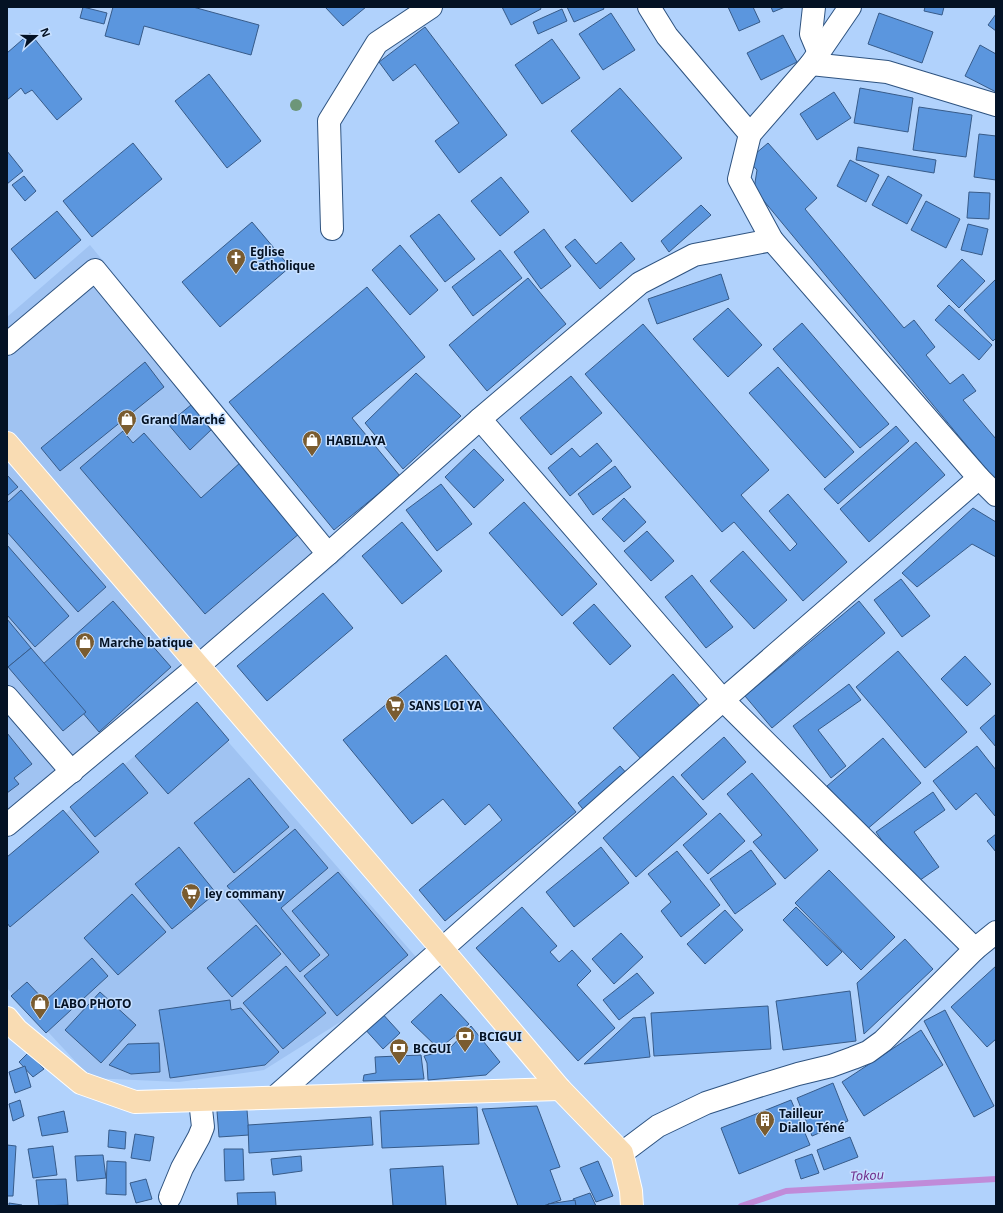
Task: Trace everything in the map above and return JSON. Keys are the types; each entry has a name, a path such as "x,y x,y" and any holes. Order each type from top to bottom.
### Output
{"main road":[{"path":"7,443 442,949 560,1089 622,1153 636,1201"},
{"path":"7,1018 17,1030 81,1082 135,1102 560,1089"}],"street":[{"path":"332,229 328,122 377,43 431,7"},
{"path":"649,7 667,36 750,134"},
{"path":"814,7 811,34 815,58"},
{"path":"850,7 815,58 750,134 739,179 772,240 979,478 996,494"},
{"path":"815,58 886,72 996,105"},
{"path":"7,825 199,666 480,419 640,283 694,255 772,240"},
{"path":"7,344 95,270 328,554"},
{"path":"480,419 723,700 975,949"},
{"path":"275,1097 723,700 979,478"},
{"path":"7,697 72,772"},
{"path":"622,1153 658,1126 706,1103 798,1074 831,1066 868,1052 883,1041 975,949 996,932"},
{"path":"170,1197 182,1168 199,1138 203,1127 200,1100"}],"shaded area":[{"name":"Grand Marché","path":"90,245 346,556 7,836 7,317"},
{"name":"ley commany","path":"196,705 416,957 345,1019 264,1070 179,1082 91,1078 7,988 7,862"}],"building":[{"path":"83,7 107,13 104,24 80,18"},
{"path":"113,7 193,7 259,25 251,55 144,26 139,45 105,36"},
{"path":"325,7 366,7 343,26"},
{"path":"502,7 540,7 541,9 511,25"},
{"path":"567,7 603,7 604,9 574,22"},
{"path":"728,7 753,7 760,22 739,31"},
{"path":"771,7 785,7 773,12"},
{"path":"925,7 944,7 942,15 924,11"},
{"path":"562,9 567,21 538,34 533,22"},
{"path":"611,13 635,50 603,70 579,34"},
{"path":"879,13 933,32 922,63 868,44"},
{"path":"996,14 996,31 988,25"},
{"path":"425,27 507,135 459,173 435,141 459,123 415,64 393,81 379,62"},
{"path":"30,33 82,99 57,120 32,90 25,94 21,88 7,100 7,53"},
{"path":"783,35 797,62 761,80 747,53"},
{"path":"552,39 580,78 542,104 515,65"},
{"path":"980,45 996,54 996,92 965,76"},
{"path":"209,74 261,141 227,168 175,101"},
{"path":"620,88 682,158 632,202 571,131"},
{"path":"860,88 913,98 908,132 854,123"},
{"path":"834,92 851,118 817,140 800,114"},
{"path":"919,107 972,115 966,157 913,150"},
{"path":"979,134 996,136 996,180 974,177"},
{"path":"133,143 162,179 92,237 63,201"},
{"path":"768,143 817,198 805,209 904,328 914,320 935,347 926,355 950,384 963,374 976,391 963,400 996,439 996,481 754,189 757,170 748,160"},
{"path":"858,147 936,160 934,173 856,160"},
{"path":"7,151 23,171 7,184"},
{"path":"850,160 879,175 866,202 837,186"},
{"path":"24,176 36,191 25,201 12,185"},
{"path":"888,176 922,195 907,224 872,205"},
{"path":"501,177 529,212 500,236 471,201"},
{"path":"969,192 990,193 989,219 967,218"},
{"path":"926,201 960,219 946,248 911,230"},
{"path":"701,205 711,215 669,252 661,241"},
{"path":"57,211 81,240 35,279 11,249"},
{"path":"439,214 475,259 445,282 410,236"},
{"name":"Eglise Catholique","path":"252,222 290,267 220,327 182,282"},
{"path":"968,224 988,229 982,255 961,250"},
{"path":"544,229 571,266 541,289 514,252"},
{"path":"575,239 596,264 621,242 635,259 600,289 565,247"},
{"path":"400,245 438,290 410,315 372,270"},
{"path":"500,250 522,278 473,316 452,287"},
{"path":"962,259 985,281 959,308 937,286"},
{"path":"721,274 729,299 657,324 648,299"},
{"path":"528,278 566,324 487,391 449,345"},
{"path":"996,279 996,338 993,341 964,310"},
{"path":"367,287 425,357 352,418 400,476 334,530 229,402"},
{"path":"949,305 992,345 979,360 935,320"},
{"path":"728,308 762,345 728,377 693,339"},
{"path":"802,323 889,424 860,448 773,349"},
{"path":"643,324 769,470 741,495 790,551 797,544 769,511 788,494 847,562 803,601 734,522 722,532 585,374"},
{"path":"145,362 164,387 60,471 41,448"},
{"path":"778,367 854,452 825,478 749,393"},
{"path":"416,373 461,416 403,469 365,423"},
{"path":"571,376 602,413 551,455 520,418"},
{"path":"191,405 212,429 190,450 168,424"},
{"path":"896,426 909,441 838,504 824,489"},
{"path":"123,431 133,443 144,433 201,498 241,462 300,533 205,614 80,468"},
{"path":"916,442 945,475 869,542 840,509"},
{"path":"597,443 612,461 570,496 548,468 572,448 580,457"},
{"path":"474,449 504,480 474,508 445,477"},
{"path":"615,466 631,487 593,515 578,494"},
{"path":"7,475 18,487 7,496"},
{"path":"441,484 472,524 437,551 406,510"},
{"path":"21,490 106,587 78,612 7,532 7,503"},
{"path":"624,498 646,522 624,542 602,519"},
{"path":"524,502 597,584 562,616 489,533"},
{"path":"973,508 996,522 996,557 972,544 917,587 902,573"},
{"path":"402,522 442,571 402,604 362,556"},
{"path":"647,531 674,561 651,581 624,551"},
{"path":"7,545 69,616 35,647 7,615"},
{"path":"743,551 787,600 754,629 710,581"},
{"path":"692,575 733,627 706,648 665,597"},
{"path":"901,579 930,616 902,637 874,600"},
{"path":"323,593 353,628 267,701 237,666"},
{"path":"113,601 171,667 99,732 42,665"},
{"path":"859,601 885,633 772,728 745,696"},
{"path":"594,604 631,646 610,665 573,623"},
{"path":"7,619 31,648 8,667 7,666"},
{"path":"31,648 86,712 63,731 8,667"},
{"path":"898,651 967,732 925,768 856,687"},
{"path":"446,655 576,812 445,921 419,890 502,820 489,804 465,825 443,799 412,824 343,740"},
{"path":"965,656 991,684 967,706 941,679"},
{"path":"673,674 700,706 641,759 613,728"},
{"path":"849,684 861,700 818,730 846,766 831,778 793,726"},
{"path":"197,702 229,740 168,794 135,756"},
{"path":"996,714 996,747 980,728"},
{"path":"7,733 32,764 14,778 19,784 7,793"},
{"path":"724,737 746,762 703,800 681,775"},
{"path":"883,738 921,783 865,831 827,786"},
{"path":"977,746 996,770 995,816 976,793 956,810 933,781"},
{"path":"123,763 148,793 95,837 70,807"},
{"path":"620,766 629,776 586,813 578,803"},
{"path":"752,773 818,850 785,879 753,842 762,835 727,794"},
{"path":"673,776 707,814 636,877 603,838"},
{"path":"249,778 289,827 234,873 194,823"},
{"path":"933,792 945,810 914,832 939,867 913,885 876,832"},
{"path":"63,810 99,852 10,927 7,923 7,857"},
{"path":"720,813 745,841 708,874 683,845"},
{"path":"295,829 328,868 281,908 320,955 300,972 227,886"},
{"path":"996,834 996,852 987,841"},
{"path":"179,847 216,893 172,929 135,884"},
{"path":"601,847 629,883 574,927 546,892"},
{"path":"751,850 776,884 735,914 710,879"},
{"path":"677,851 720,905 681,937 661,911 671,902 648,874"},
{"path":"829,870 895,937 861,970 795,903"},
{"path":"338,872 408,955 337,1016 304,976 329,955 292,911"},
{"path":"132,894 166,932 118,975 84,938"},
{"path":"522,907 557,946 550,952 559,962 572,950 591,971 577,985 615,1028 578,1061 476,948"},
{"path":"796,907 842,952 827,966 783,920"},
{"path":"725,910 743,930 705,964 687,944"},
{"path":"256,925 281,954 232,997 207,968"},
{"path":"621,933 643,957 614,984 592,959"},
{"path":"905,939 933,969 864,1034 857,983"},
{"path":"92,958 108,976 46,1033 11,996 27,982 45,1001"},
{"path":"286,966 326,1013 283,1049 243,1003"},
{"path":"996,966 996,1039 987,1047 951,1007"},
{"path":"637,973 654,993 619,1020 603,1000"},
{"path":"850,991 856,1041 783,1050 776,1001"},
{"path":"100,992 136,1025 101,1063 65,1030"},
{"path":"441,994 469,1024 439,1049 411,1022"},
{"path":"230,1000 231,1010 241,1008 279,1052 265,1065 170,1078 159,1010"},
{"path":"768,1006 771,1049 654,1056 651,1013"},
{"path":"945,1010 994,1106 974,1117 924,1021"},
{"path":"380,1011 400,1033 383,1049 363,1027"},
{"path":"645,1017 650,1057 584,1064 633,1018"},
{"name":"BCIGUI","path":"471,1026 500,1062 486,1075 428,1080 427,1063 424,1056 448,1050"},
{"path":"921,1030 943,1065 864,1116 842,1082"},
{"path":"159,1043 160,1072 131,1074 109,1065 128,1044"},
{"path":"29,1052 44,1069 33,1077 19,1062"},
{"name":"BCGUI","path":"421,1055 424,1079 363,1081 364,1075 376,1073 375,1057"},
{"path":"25,1066 31,1087 15,1093 9,1072"},
{"path":"833,1083 848,1121 812,1136 797,1098"},
{"path":"20,1100 24,1116 13,1121 9,1104"},
{"name":"Tailleur Diallo Téné","path":"791,1100 810,1145 739,1174 721,1128"},
{"path":"537,1106 560,1167 550,1170 561,1200 543,1206 518,1206 482,1109"},
{"path":"477,1107 479,1144 382,1148 380,1111"},
{"path":"247,1110 249,1135 219,1137 217,1111"},
{"path":"64,1111 68,1132 42,1136 38,1117"},
{"path":"371,1117 373,1145 249,1153 248,1125"},
{"path":"109,1130 126,1132 125,1149 108,1147"},
{"path":"135,1134 154,1137 150,1161 131,1158"},
{"path":"850,1137 858,1157 824,1170 817,1150"},
{"path":"7,1145 16,1146 13,1196 7,1196"},
{"path":"53,1146 57,1175 33,1178 28,1149"},
{"path":"224,1149 243,1149 244,1180 225,1181"},
{"path":"812,1154 819,1173 801,1179 795,1160"},
{"path":"103,1155 106,1178 77,1181 75,1156"},
{"path":"301,1156 302,1171 273,1175 271,1159"},
{"path":"107,1161 126,1162 126,1195 106,1194"},
{"path":"598,1161 613,1196 596,1202 580,1168"},
{"path":"443,1166 446,1206 393,1206 390,1169"},
{"path":"66,1179 68,1205 39,1206 36,1180"},
{"path":"146,1179 152,1199 136,1203 130,1183"},
{"path":"275,1192 276,1206 238,1206 237,1193"},
{"path":"590,1193 596,1206 576,1206 573,1199"},
{"path":"575,1200 576,1206 549,1206 548,1204"},
{"path":"9,1203 22,1205 22,1206 9,1206"}],"waterway":[{"name":"Tokou","path":"741,1206 786,1191 996,1179"}],"place":[{"name":"Eglise Catholique","path":"236,275"},
{"name":"Grand Marché","path":"127,436"},
{"name":"HABILAYA","path":"312,457"},
{"name":"Marche batique","path":"85,659"},
{"name":"SANS LOI YA","path":"395,722"},
{"name":"ley commany","path":"191,910"},
{"name":"LABO PHOTO","path":"40,1020"},
{"name":"BCIGUI","path":"465,1053"},
{"name":"BCGUI","path":"399,1065"},
{"name":"Tailleur Diallo Téné","path":"765,1137"}]}
